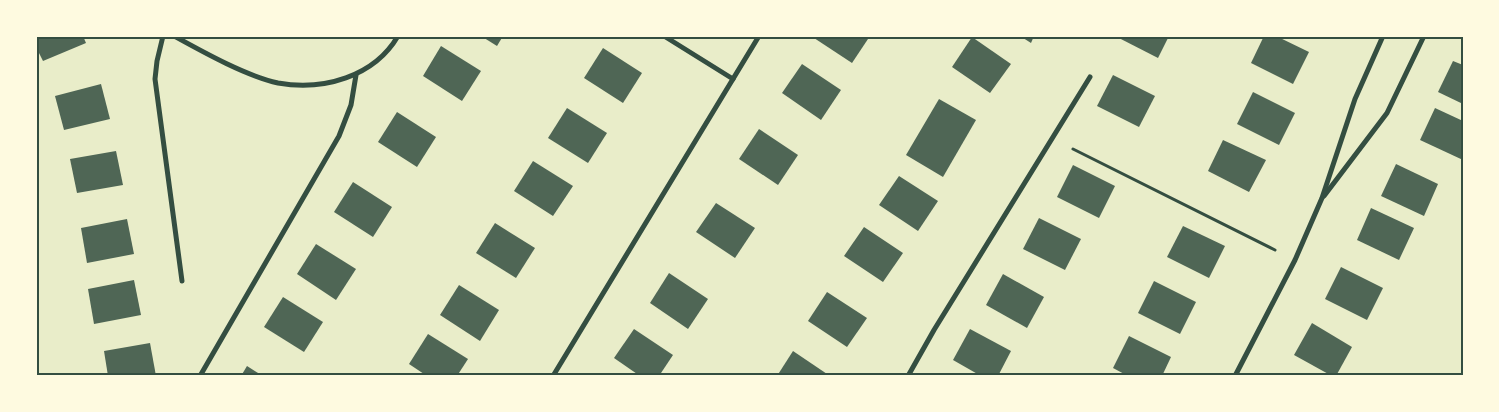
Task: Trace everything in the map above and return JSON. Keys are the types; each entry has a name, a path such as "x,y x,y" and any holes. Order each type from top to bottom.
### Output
{"street":[{"path":"163,36 156,61 156,88 182,281"},
{"path":"174,36 252,74 278,83 305,85 331,82 356,75 383,55 398,36"},
{"path":"664,36 733,79"},
{"path":"552,376 759,36"},
{"path":"1235,376 1295,260 1322,198 1355,99 1383,36"},
{"path":"1322,198 1387,112 1424,36"},
{"path":"200,376 339,136 351,105 356,75"},
{"path":"908,376 934,330 1090,77"}],"path":[{"path":"1052,139 1295,260"}],"building":[{"path":"36,36 83,36 86,43 43,61 36,47"},
{"path":"481,36 503,36 497,46"},
{"path":"811,36 870,36 852,63"},
{"path":"1020,36 1034,36 1031,43"},
{"path":"1115,36 1169,36 1158,58"},
{"path":"1264,36 1276,36 1309,52 1293,84 1251,63"},
{"path":"972,37 1011,64 990,93 952,67"},
{"path":"441,46 481,71 462,101 423,76"},
{"path":"603,48 642,73 623,103 584,78"},
{"path":"1453,61 1463,65 1463,104 1438,92"},
{"path":"802,64 841,90 821,120 782,93"},
{"path":"1113,75 1155,96 1139,127 1097,106"},
{"path":"101,84 110,119 64,130 55,96"},
{"path":"1253,92 1295,113 1279,145 1237,124"},
{"path":"939,99 976,120 943,177 906,155"},
{"path":"567,108 607,133 588,163 548,138"},
{"path":"1435,108 1463,121 1463,160 1420,140"},
{"path":"397,112 436,137 417,167 378,142"},
{"path":"759,129 798,155 778,185 739,159"},
{"path":"1223,140 1266,160 1249,192 1208,171"},
{"path":"116,151 123,185 77,193 70,159"},
{"path":"533,161 573,186 553,216 514,191"},
{"path":"1396,164 1438,184 1424,216 1381,196"},
{"path":"1073,165 1115,186 1099,218 1057,197"},
{"path":"899,176 938,201 918,231 879,205"},
{"path":"353,182 392,207 373,237 334,212"},
{"path":"716,203 755,228 735,258 696,232"},
{"path":"1371,208 1414,228 1399,260 1357,240"},
{"path":"1039,218 1081,239 1065,270 1023,249"},
{"path":"127,219 134,254 87,263 81,228"},
{"path":"495,223 535,248 516,278 476,253"},
{"path":"1183,226 1225,246 1209,278 1167,257"},
{"path":"864,227 903,253 883,282 844,256"},
{"path":"316,244 356,269 336,300 297,274"},
{"path":"1341,267 1383,288 1367,320 1325,299"},
{"path":"669,273 708,299 688,329 650,303"},
{"path":"1003,274 1044,297 1027,328 986,305"},
{"path":"134,280 141,315 94,324 88,289"},
{"path":"1154,281 1196,302 1180,334 1138,313"},
{"path":"459,285 499,310 480,341 440,315"},
{"path":"827,292 867,318 847,347 808,321"},
{"path":"283,297 323,322 304,352 264,327"},
{"path":"1312,323 1352,347 1336,376 1332,376 1294,355"},
{"path":"634,329 673,355 659,376 640,376 614,358"},
{"path":"970,329 1011,351 998,376 981,376 953,360"},
{"path":"428,334 468,359 457,376 427,376 409,364"},
{"path":"1129,336 1171,357 1162,376 1128,376 1113,368"},
{"path":"150,343 156,376 108,376 104,351"},
{"path":"793,351 830,376 777,376"},
{"path":"247,366 263,376 241,376"}]}
